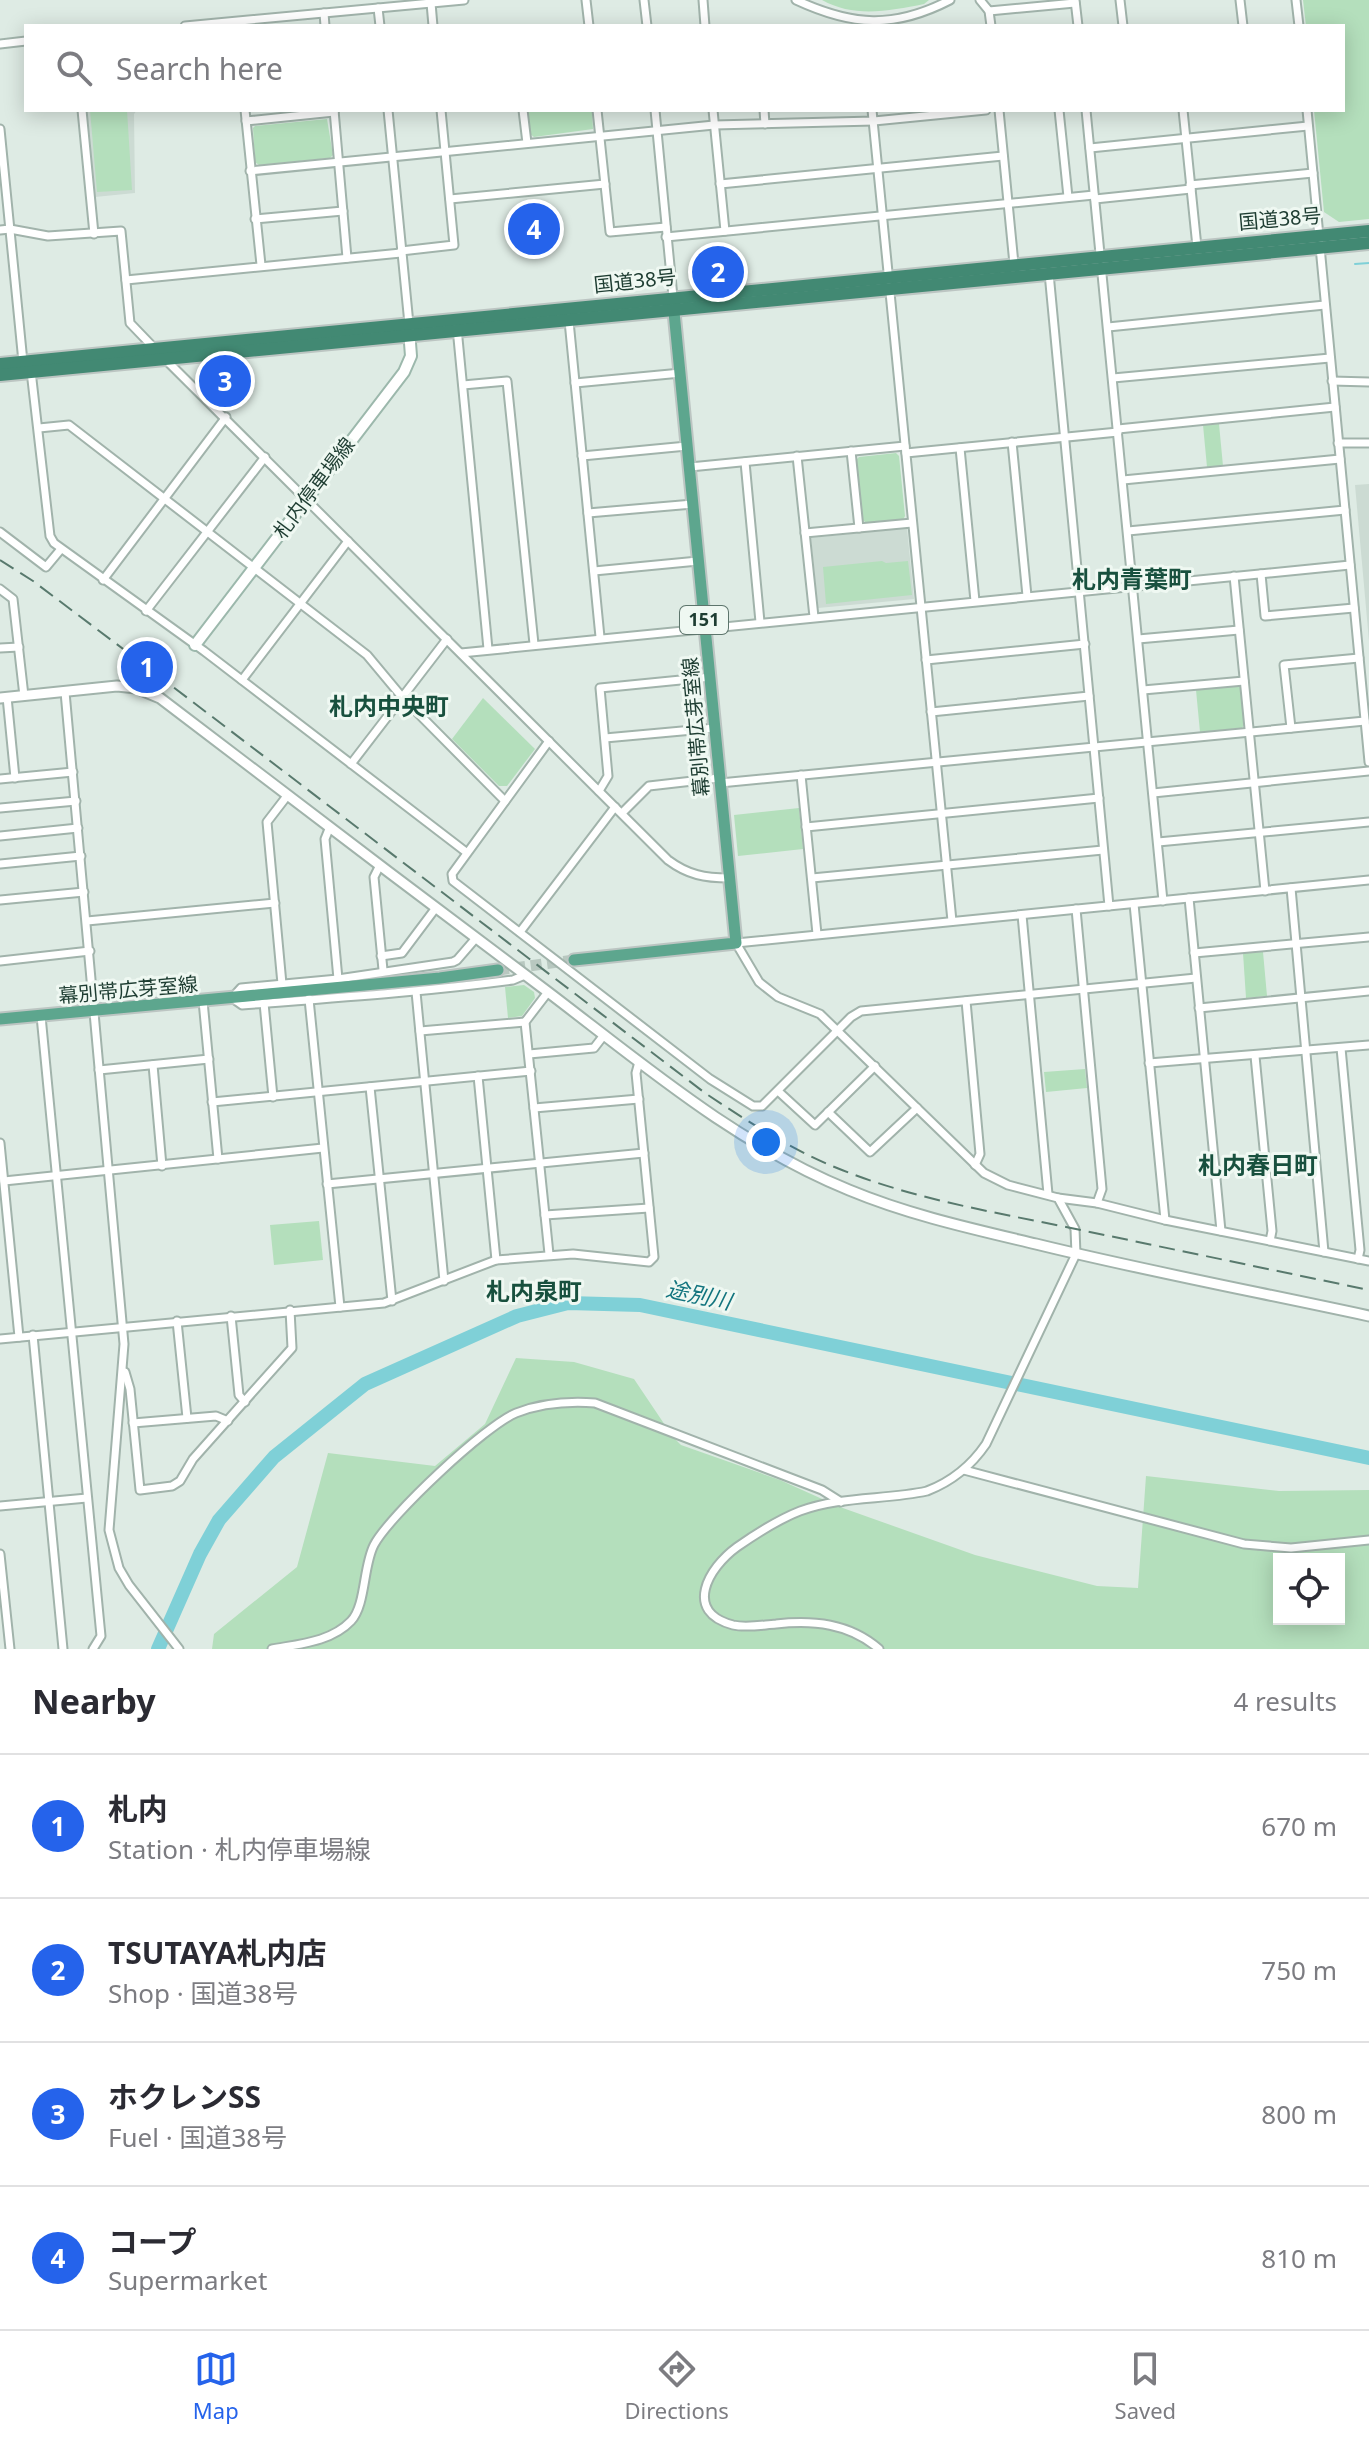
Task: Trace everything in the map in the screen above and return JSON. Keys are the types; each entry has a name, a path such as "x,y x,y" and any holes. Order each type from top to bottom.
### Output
{"highway":[{"name":"国道38号","path":"0,375 673,304 889,276 1014,264 1101,262 1319,242 1369,231"},
{"name":"国道38号","path":"457,325 569,321 673,304 890,290 1049,273 1197,247 1369,243"},
{"name":"国道38号","path":"0,364 409,330"}],"main road":[{"name":"幕別帯広芽室線","path":"673,304 736,943"},
{"name":"札内停車場線","path":"195,645 404,372 411,356 409,330"},
{"path":"574,960 736,943"},
{"name":"幕別帯広芽室線","path":"0,1019 498,970"}],"street":[{"path":"237,24 464,0"},
{"path":"586,0 589,24"},
{"path":"644,0 647,24"},
{"path":"703,0 705,24"},
{"path":"796,0 846,20 864,23 900,20 950,0"},
{"path":"980,0 989,11 991,24"},
{"path":"1120,0 1123,24"},
{"path":"1240,0 1243,24"},
{"path":"1296,0 1299,24"},
{"path":"989,11 1075,1 1078,24"},
{"path":"431,3 433,24"},
{"path":"378,8 380,24"},
{"path":"324,13 325,24"},
{"path":"0,44 24,41"},
{"path":"82,112 94,234"},
{"path":"245,112 261,265"},
{"path":"246,121 325,112"},
{"path":"334,112 347,258"},
{"path":"388,112 409,330"},
{"path":"126,280 454,245 441,112"},
{"path":"523,112 527,143"},
{"path":"597,112 610,232 666,227"},
{"path":"655,112 673,304"},
{"path":"713,112 725,231"},
{"path":"764,112 765,124"},
{"path":"872,112 952,921"},
{"path":"250,171 714,125 874,121 966,112"},
{"path":"999,112 1014,264"},
{"path":"1059,112 1068,197"},
{"path":"1086,112 1163,901"},
{"path":"1183,112 1197,247"},
{"path":"1307,112 1369,762"},
{"path":"1090,148 1308,126"},
{"path":"0,129 23,362 33,372 50,536 61,549 242,680 466,852"},
{"path":"720,184 1003,156"},
{"path":"666,237 1313,173"},
{"path":"450,199 605,184"},
{"path":"255,219 343,211"},
{"path":"0,230 48,236 121,231 130,323 154,349 679,868 705,878 729,878"},
{"path":"1049,273 1109,906"},
{"path":"1108,327 1325,305"},
{"path":"569,321 600,637"},
{"path":"457,325 488,649"},
{"path":"1113,378 1330,358"},
{"path":"575,383 681,373"},
{"path":"463,385 507,381 534,644"},
{"path":"1332,381 1369,382"},
{"path":"690,467 851,451 960,448 1335,407"},
{"path":"103,580 226,417"},
{"path":"39,428 69,425 367,655 402,697 505,801"},
{"path":"1012,442 1027,596"},
{"path":"1338,443 1369,443"},
{"path":"582,456 687,446"},
{"path":"960,448 975,601"},
{"path":"851,451 859,528"},
{"path":"797,456 814,617"},
{"path":"146,611 265,457"},
{"path":"1123,480 1340,459"},
{"path":"745,462 760,622"},
{"path":"588,513 693,504"},
{"path":"1128,531 1345,510"},
{"path":"805,533 912,523"},
{"path":"0,532 46,567 61,549"},
{"path":"242,680 348,541"},
{"path":"594,571 698,561"},
{"path":"461,653 1350,565"},
{"path":"1261,574 1265,616 1354,608"},
{"path":"1234,576 1265,891"},
{"path":"0,589 13,599 24,696"},
{"path":"1138,639 1239,630"},
{"path":"351,764 447,639"},
{"path":"926,660 1085,644"},
{"path":"0,648 19,647"},
{"path":"1291,728 1284,665 1359,658"},
{"path":"599,791 608,776 600,688 711,677"},
{"path":"1143,690 1244,681"},
{"path":"15,778 3,698 117,686 136,688 160,698 379,867 712,1116 753,1142 849,1191 904,1211 1076,1254 1369,1316"},
{"path":"65,692 123,1327 124,1366 109,1530 119,1568 179,1649"},
{"path":"931,712 1089,696"},
{"path":"520,932 618,810 649,786 801,775 1365,721"},
{"path":"605,738 715,728"},
{"path":"549,741 466,852 452,874 453,881 710,1079 753,1106 762,1106 861,1011 1196,978"},
{"path":"1153,793 1369,771"},
{"path":"0,779 73,772"},
{"path":"801,775 817,934"},
{"path":"282,984 267,822 287,796"},
{"path":"806,827 1099,798"},
{"path":"0,808 76,801"},
{"path":"1158,842 1369,822"},
{"path":"0,836 78,828"},
{"path":"329,829 325,839 338,979"},
{"path":"812,878 1103,850"},
{"path":"0,864 81,856"},
{"path":"379,867 374,877 383,970"},
{"path":"1369,880 736,943 759,982 778,997 812,1009 838,1030 984,1173 1008,1185 1058,1198 1097,1203 1165,1220 1369,1261"},
{"path":"1291,888 1324,1252"},
{"path":"0,900 84,892"},
{"path":"1189,898 1221,1231"},
{"path":"87,921 275,903"},
{"path":"1134,904 1165,1220"},
{"path":"381,956 402,953 435,909"},
{"path":"1076,909 1102,1189 1097,1203"},
{"path":"1022,915 1048,1194"},
{"path":"1194,953 1369,937"},
{"path":"476,938 453,962 338,979 241,988 232,998 242,1005 416,992 513,980 525,975"},
{"path":"0,961 90,951"},
{"path":"1199,1008 1369,991"},
{"path":"416,992 444,1281"},
{"path":"548,992 525,1022 549,1254"},
{"path":"309,999 340,1307"},
{"path":"203,1001 218,1159"},
{"path":"966,1001 980,1154 975,1165"},
{"path":"264,1003 273,1097"},
{"path":"41,1016 101,1636 93,1649"},
{"path":"420,1031 525,1022"},
{"path":"529,1054 594,1048 604,1035"},
{"path":"1149,1063 1369,1045"},
{"path":"1341,1048 1360,1250 1358,1259"},
{"path":"1255,1056 1272,1231 1270,1241"},
{"path":"99,1070 209,1059"},
{"path":"0,1339 392,1301 496,1260 549,1254 649,1262 654,1257 636,1073 639,1062"},
{"path":"153,1065 162,1166"},
{"path":"778,1091 815,1125 875,1066"},
{"path":"212,1102 531,1071"},
{"path":"478,1076 496,1260"},
{"path":"370,1087 392,1301"},
{"path":"534,1108 639,1099"},
{"path":"828,1112 870,1152 917,1108"},
{"path":"0,1143 4,1221 19,1337"},
{"path":"4,1181 323,1148"},
{"path":"327,1184 644,1153"},
{"path":"879,1649 846,1629 825,1623 804,1621 736,1626 722,1621 712,1614 707,1604 705,1583 712,1570 728,1554 768,1525 803,1510 927,1491 943,1485 978,1456 1076,1254 1075,1229 1058,1198"},
{"path":"545,1215 649,1208"},
{"path":"124,1366 130,1389 140,1490 172,1486 180,1481 193,1459 292,1348 290,1310"},
{"path":"231,1316 239,1395 245,1402"},
{"path":"177,1321 187,1418"},
{"path":"33,1335 63,1649"},
{"path":"272,1649 320,1640 345,1627 355,1617 365,1568 383,1529 498,1422 538,1407 565,1401 595,1403 822,1490 841,1502"},
{"path":"133,1423 216,1416 228,1421"},
{"path":"964,1470 1244,1544 1291,1548 1369,1540"},
{"path":"0,1506 87,1498"},
{"path":"0,1554 10,1649"}],"shaded area":[{"path":"87,112 136,112 135,193 95,197"},
{"path":"1369,484 1369,641 1355,485"},
{"path":"907,528 914,599 818,608 811,538"}],"green space":[{"path":"822,0 929,0 924,4 898,9 859,11"},
{"path":"1303,0 1369,0 1369,219 1339,222 1324,212 1314,112 1345,112 1345,24 1306,24"},
{"path":"90,112 127,112 132,190 97,192"},
{"path":"528,112 592,112 593,129 534,137 530,134"},
{"path":"327,119 333,155 330,158 259,165 255,162 255,126"},
{"path":"1219,424 1223,466 1207,467 1203,425"},
{"path":"896,453 899,456 905,516 903,520 866,523 863,520 856,460 859,457"},
{"path":"908,561 912,595 826,604 823,567"},
{"path":"1240,686 1242,728 1200,732 1196,690"},
{"path":"483,698 535,749 507,786 499,786 452,739"},
{"path":"799,808 803,849 738,856 734,815"},
{"path":"1263,952 1267,996 1246,998 1243,953"},
{"path":"524,985 534,992 535,998 522,1016 508,1018 505,987"},
{"path":"1085,1069 1087,1088 1046,1092 1044,1072"},
{"path":"319,1221 323,1260 274,1265 270,1225"},
{"path":"516,1358 574,1362 634,1379 681,1445 975,1555 1097,1586 1138,1588 1146,1476 1279,1491 1369,1490 1369,1649 212,1649 214,1634 297,1567 328,1453 435,1466 485,1424"}],"waterway":[{"path":"1355,264 1369,263"},
{"name":"途別川","path":"158,1649 200,1554 219,1520 274,1457 365,1384 517,1316 568,1303 640,1305 1369,1458"}],"tunnel":[{"path":"498,970 574,960"}],"railway":[{"path":"0,560 33,581 147,667 705,1093 786,1143 837,1168 921,1196 1369,1290"}],"place":[{"name":"コープ","path":"534,229"},
{"name":"TSUTAYA札内店","path":"718,272"},
{"name":"ホクレンSS","path":"225,381"},
{"name":"札内","path":"147,667"}],"district":[{"name":"札内青葉町","path":"1132,580"},
{"name":"札内中央町","path":"389,707"},
{"name":"札内春日町","path":"1258,1166"},
{"name":"札内泉町","path":"534,1292"}]}
